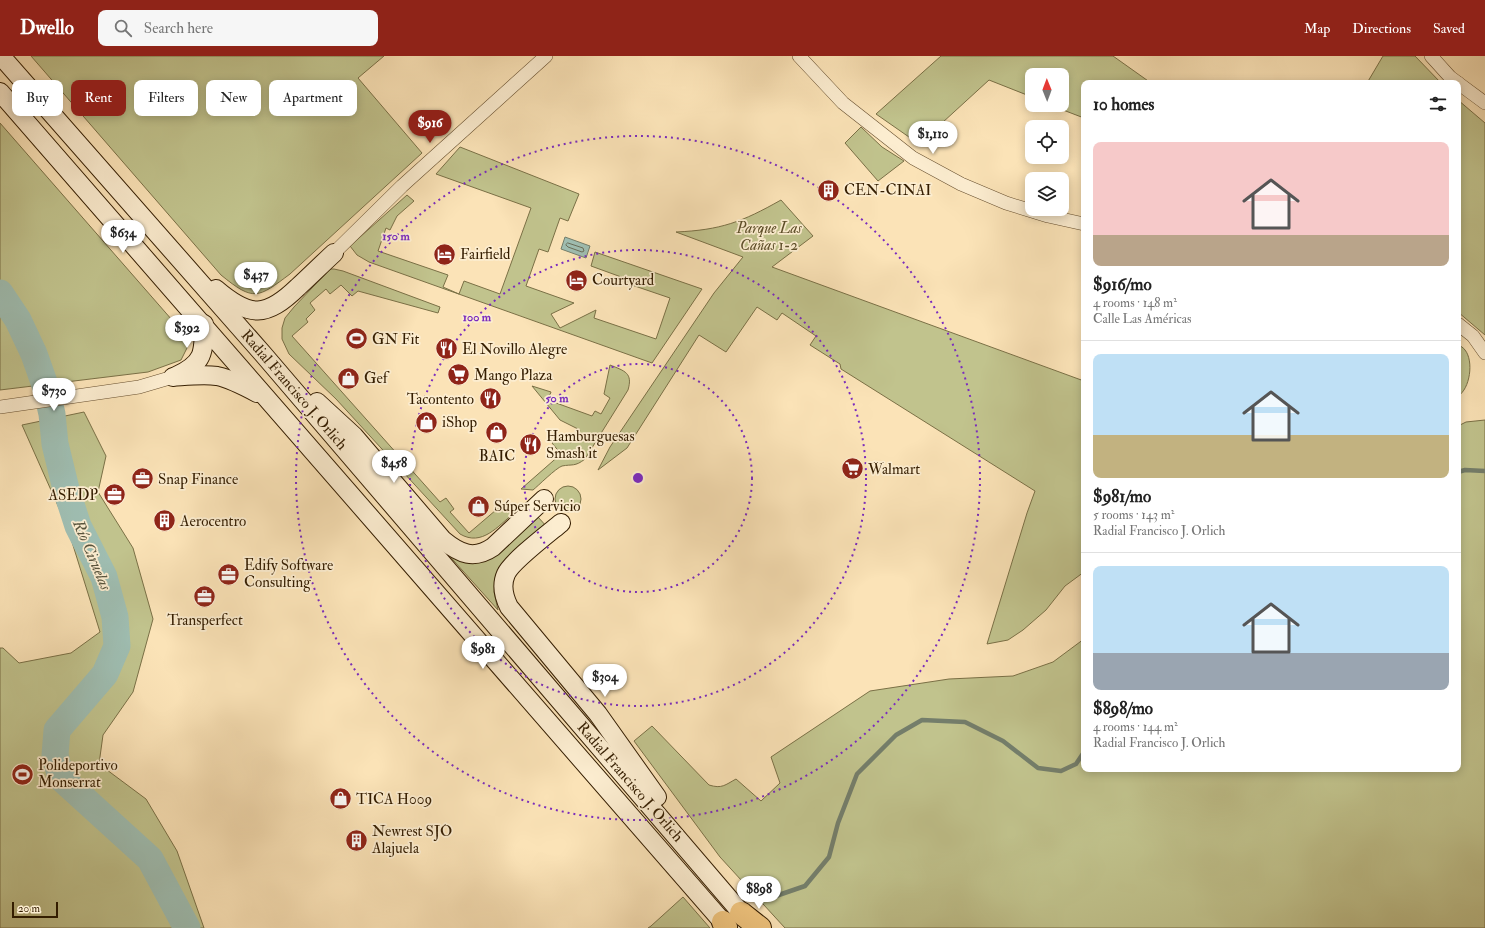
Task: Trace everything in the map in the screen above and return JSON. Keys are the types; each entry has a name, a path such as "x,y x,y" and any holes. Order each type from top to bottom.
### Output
{"highway":[{"path":"735,924 760,928"}],"main road":[{"name":"Radial Francisco J. Orlich","path":"1,56 262,354 718,885 735,924"},
{"name":"Radial Francisco J. Orlich","path":"0,92 204,324 267,399 735,924"},
{"path":"176,255 229,300 244,308 255,311 267,310 281,302 334,253"},
{"path":"174,377 190,370 198,361 203,347 204,324"},
{"path":"262,354 354,436 431,528 452,547 462,552 475,555 485,552 493,547 544,499"},
{"path":"174,377 202,375 217,376 241,384 267,399"},
{"path":"561,523 512,565 506,574 504,584 503,593 505,600 514,613 598,714 718,885"}],"street":[{"path":"334,253 402,186 546,56"},
{"path":"799,56 843,103 913,158 961,184 1006,203 1048,216 1081,223"},
{"path":"1431,56 1454,80"},
{"path":"1461,85 1485,103"},
{"path":"1461,326 1473,336 1485,353"},
{"path":"0,407 139,387 174,377"}],"green space":[{"path":"31,56 384,56 358,78 422,153 290,274 263,292 256,294 249,293 241,290 221,275 83,116 126,116 126,80 71,80 71,102 63,93 63,80 52,80"},
{"path":"941,56 1113,56 1147,80 1081,80 1081,117 1068,112 1069,68 1025,68 1025,94 989,80 919,144 876,114"},
{"path":"1383,56 1415,56 1438,80 1369,80"},
{"path":"1461,103 1485,123 1485,335 1461,315"},
{"path":"0,123 186,336 187,348 181,360 148,372 0,390"},
{"path":"861,127 882,147 904,161 878,181 845,143"},
{"path":"460,147 579,194 568,221 560,218 548,252 539,249 526,286 574,303 551,314 560,328 596,310 594,318 656,339 670,298 623,282 624,278 591,266 595,252 702,289 652,363 369,262 357,255 350,246 407,195 414,201 397,216 390,230 386,228 378,251 448,275 443,287 459,294 464,281 500,294 531,208 436,174"},
{"name":"Parque Las Cañas 1-2","path":"781,200 813,236 772,267 1081,380 1081,574 1065,586 1046,610 1023,630 1008,640 987,644 1035,491 841,369 840,364 810,345 816,336 782,313 777,320 757,307 726,352 699,335 627,448 598,470 610,447 714,293 743,257 676,232 719,227 731,224"},
{"path":"330,269 343,271 440,307 438,313 358,291 352,296 341,285 330,294 326,289 310,303 315,310 306,319 308,322 292,336 440,502 446,498 454,509 450,512 469,533 503,504 507,505 514,513 496,529 483,536 475,538 460,534 336,399 289,354 282,339 282,328 285,318"},
{"path":"1461,346 1468,355 1470,368 1468,381 1461,393"},
{"path":"610,365 626,373 629,380 628,390 585,459 576,464 559,467 533,490 521,489 561,454 552,443 560,435 571,443 580,430 560,420 532,386 551,392 548,400 592,416 595,411 601,414 610,398 604,394"},
{"path":"84,412 106,456 98,492 133,548 153,619 133,692 103,735 99,764 146,799 177,851 204,928 0,928 0,648 3,648 19,663 71,653 100,632 67,526 22,425"},
{"path":"1485,420 1485,928 785,928 720,857 634,741 652,726 709,785 726,785 736,779 761,801 780,783 771,757 870,691 949,679 1013,676 1053,662 1081,641 1081,772 1461,772 1461,424 1466,422"},
{"path":"568,486 577,490 581,499 577,508 568,512 559,508 555,499 559,490"},
{"path":"538,517 547,527 499,567 495,580 494,592 498,610 445,551 491,555"},
{"path":"683,897 710,928 648,928 651,926"}],"water":[{"path":"565,237 590,246 586,258 561,249"}],"waterway":[{"name":"Río Ciruelas","path":"0,293 18,320 34,354 46,388 52,414 55,444 66,489 78,526 104,577 115,617 117,646 105,674 57,730 55,755 61,778 150,859 187,928"},
{"path":"1461,471 1485,471"},
{"path":"770,898 805,886 829,857 838,823 857,774 896,735 922,720 965,722 1003,741 1038,768 1061,771 1076,764 1081,756"}],"place":[{"name":"CEN-CINAI","path":"829,190"},
{"name":"Fairfield","path":"445,254"},
{"name":"Courtyard","path":"576,280"},
{"name":"GN Fit","path":"356,339"},
{"name":"El Novillo Alegre","path":"447,349"},
{"name":"Mango Plaza","path":"458,375"},
{"name":"Gef","path":"349,378"},
{"name":"Tacontento","path":"490,399"},
{"name":"iShop","path":"427,422"},
{"name":"BAIC","path":"497,433"},
{"name":"Hamburguesas Smash it","path":"530,445"},
{"name":"Walmart","path":"853,469"},
{"name":"Snap Finance","path":"143,479"},
{"name":"ASEDP","path":"114,495"},
{"name":"Súper Servicio","path":"478,506"},
{"name":"Aerocentro","path":"164,521"},
{"name":"Edify Software Consulting","path":"229,574"},
{"name":"Transperfect","path":"205,597"},
{"name":"Polideportivo Monserrat","path":"23,774"},
{"name":"TICA H009","path":"340,799"},
{"name":"Newrest SJO Alajuela","path":"357,840"}]}
